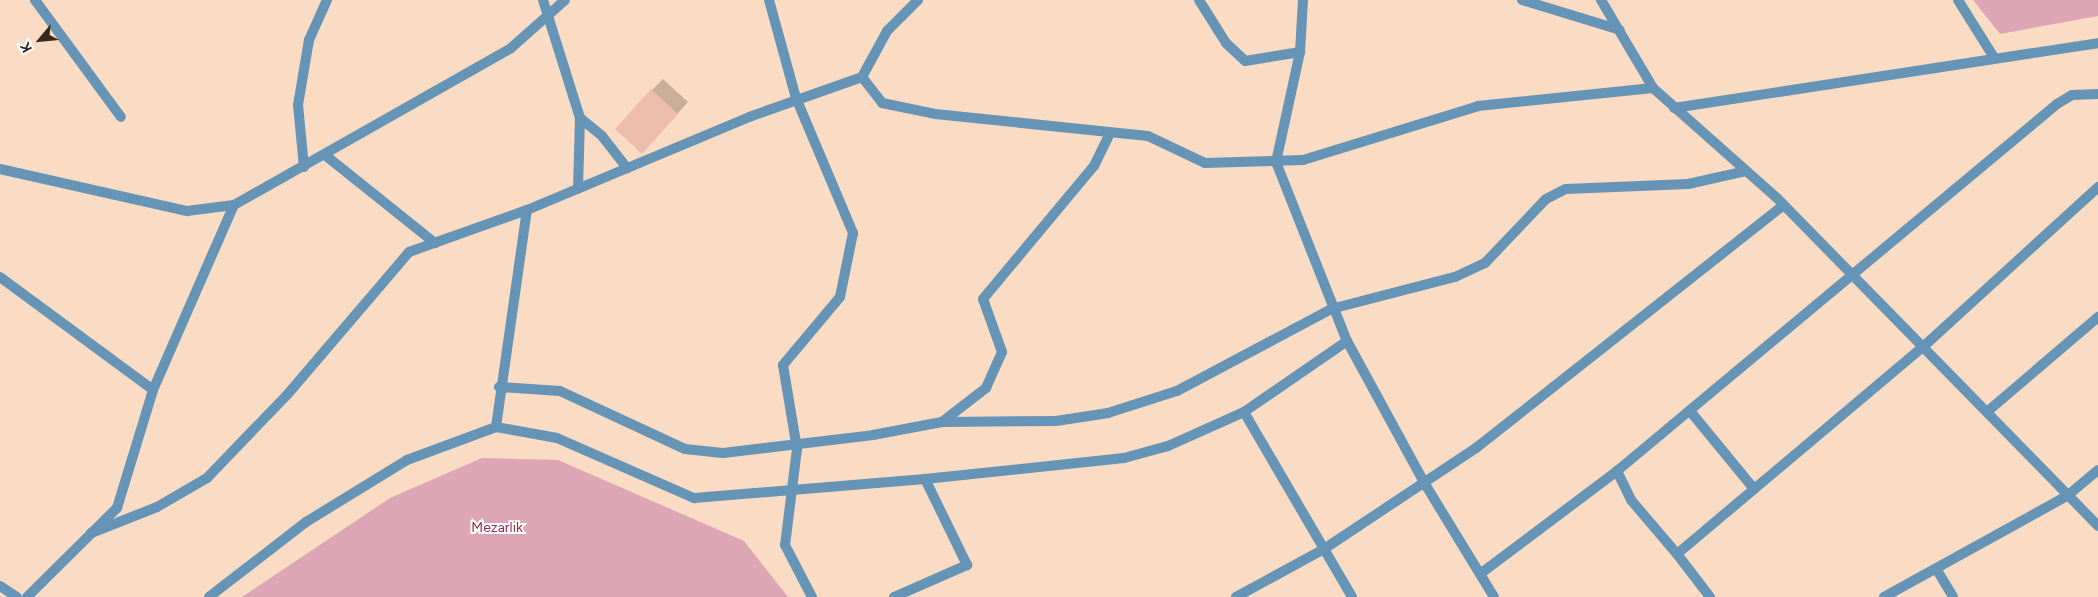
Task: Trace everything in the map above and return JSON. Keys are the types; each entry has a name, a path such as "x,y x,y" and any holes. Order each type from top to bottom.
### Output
{"street":[{"path":"35,0 121,117"},
{"path":"304,167 298,105 308,40 327,0"},
{"path":"543,0 549,14 580,118 578,189"},
{"path":"0,169 187,211 234,205 511,48 565,0"},
{"path":"770,0 796,98 853,233 840,297 783,365 796,445 795,487 785,546 812,597"},
{"path":"91,534 157,507 207,478 287,395 409,252 527,210 796,98 862,77 887,31 918,0"},
{"path":"1199,0 1226,43 1245,61 1300,52"},
{"path":"1303,0 1300,52 1276,162 1331,308 1347,341 1425,484 1494,597"},
{"path":"1522,0 1620,30"},
{"path":"1601,0 1653,88 1784,205 2098,526"},
{"path":"1958,0 1993,56"},
{"path":"1674,108 1993,56 2098,43"},
{"path":"862,77 882,103 935,114 1148,136 1205,163 1303,160 1478,106 1653,88"},
{"path":"1480,574 1617,471 2057,104 2072,95 2098,94"},
{"path":"580,118 602,136 627,168"},
{"path":"942,422 986,388 1002,352 983,299 1094,166 1110,133"},
{"path":"325,155 435,243"},
{"path":"499,387 560,391 685,449 723,453 796,445 942,422 1056,421 1108,413 1177,391 1331,308 1455,277 1484,263 1546,199 1566,189 1688,184 1746,171"},
{"path":"1677,554 1924,346 2098,187"},
{"path":"27,597 117,508 154,390 234,205"},
{"path":"1236,597 1324,550 1425,484 1784,205"},
{"path":"496,427 499,387 512,331 527,210"},
{"path":"0,277 154,390"},
{"path":"1988,412 2098,317"},
{"path":"209,597 306,522 407,460 496,427 557,438 694,498 795,487 925,479 1124,458 1168,446 1244,412 1347,341"},
{"path":"1690,411 1754,489"},
{"path":"1244,412 1352,597"},
{"path":"1884,597 1937,570 2067,496 2098,470"},
{"path":"1617,471 1630,500 1677,554 1710,597"},
{"path":"894,597 967,565 925,479"},
{"path":"1937,570 1952,597"},
{"path":"0,586 17,597"}],"green space":[{"path":"1973,0 2098,0 2098,16 2000,34"},
{"name":"Mezarlık","path":"482,458 558,460 744,541 788,597 242,597 390,498"}],"building":[{"path":"651,89 678,114 642,154 615,129"}]}
